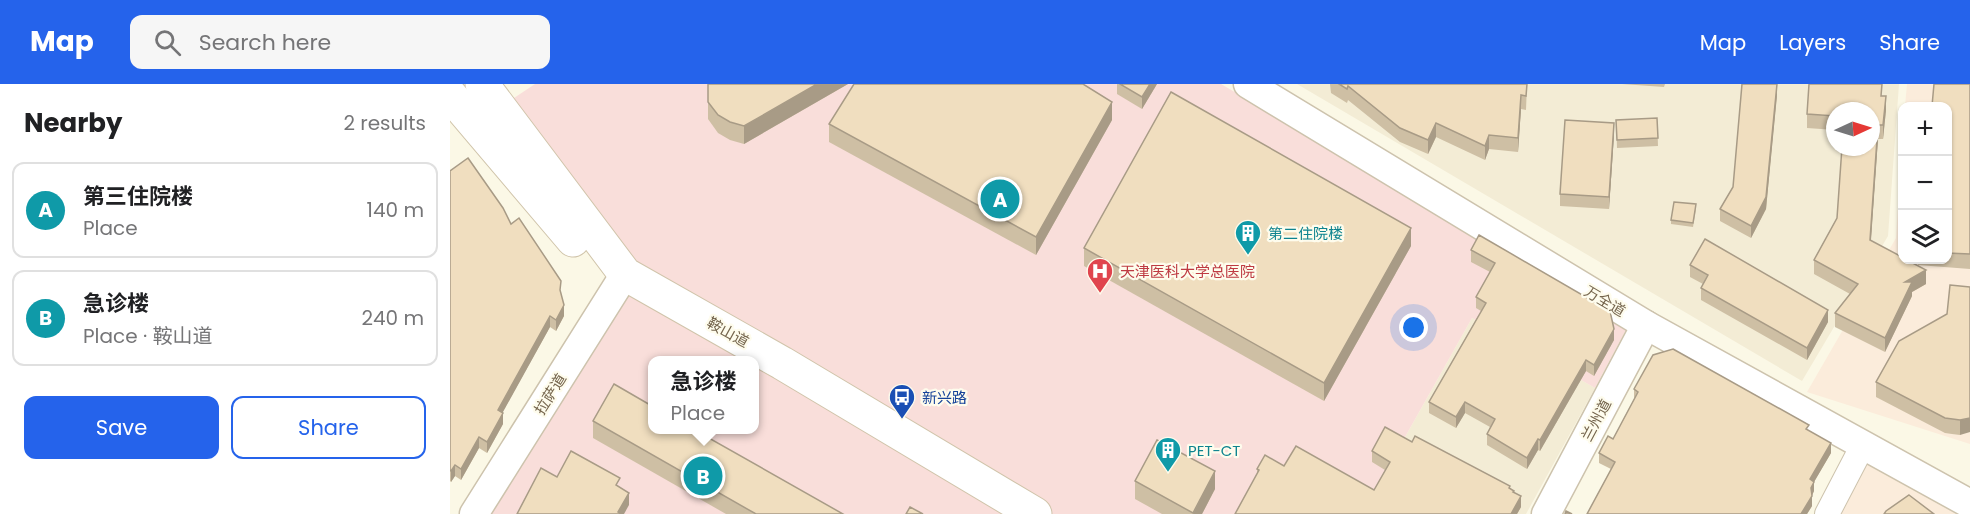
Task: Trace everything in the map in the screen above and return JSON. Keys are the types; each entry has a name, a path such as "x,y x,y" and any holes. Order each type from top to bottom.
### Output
{"main road":[{"name":"鞍山道","path":"474,100 620,282 733,356"},
{"name":"鞍山道","path":"620,282 782,363 1035,514"},
{"name":"鞍山道","path":"759,372 1007,514"}],"street":[{"name":"万全道","path":"1248,84 1646,325 1970,504"},
{"name":"拉萨道","path":"474,514 620,282"},
{"name":"兰州道","path":"1546,514 1646,325"},
{"path":"1827,514 1863,445"}],"shaded area":[{"name":"天津医科大学总医院","path":"535,84 1221,84 1629,324 1595,388 1472,318 1373,494 1276,514 489,514 636,271 508,102"},
{"path":"1297,84 1899,84 1888,236 1802,381"},
{"path":"1907,84 1970,84 1970,444 1807,392 1896,238 1898,207 1898,264 1952,264 1952,102 1905,102"},
{"path":"1472,318 1595,388 1526,514 1276,514 1373,494"},
{"path":"1855,449 1970,514 1824,514"}],"building":[{"path":"708,84 817,84 744,126 718,115 708,102"},
{"path":"854,84 1083,84 1112,102 1036,237 829,124"},
{"path":"1120,84 1150,84 1142,97"},
{"path":"1339,84 1527,84 1526,96 1521,95 1518,138 1489,135 1485,146 1436,123 1428,140 1400,128 1348,86 1347,89"},
{"path":"1742,84 1777,84 1766,197 1751,226 1720,209 1733,187"},
{"path":"1809,84 1882,84 1881,96 1886,96 1883,125 1880,125 1880,102 1826,102 1826,115 1807,114"},
{"path":"1934,84 1970,84 1970,254 1952,253 1952,102 1932,102"},
{"name":"第二住院楼","path":"1171,92 1411,228 1324,383 1084,248"},
{"path":"1657,118 1658,138 1617,140 1616,120"},
{"path":"1565,120 1614,123 1609,197 1560,194"},
{"path":"1841,156 1876,156 1870,240 1898,255 1898,264 1915,264 1926,270 1905,282 1912,282 1885,338 1835,313 1858,284 1814,260 1837,218"},
{"path":"468,158 503,208 511,224 519,218 561,281 560,290 564,305 556,320 550,316 498,410 503,413 487,442 479,437 461,469 455,465 451,471 450,171"},
{"path":"1674,202 1696,204 1693,223 1671,220"},
{"path":"1479,235 1610,311 1614,329 1594,365 1586,360 1540,440 1538,439 1527,458 1487,434 1495,419 1465,402 1456,417 1429,402 1486,303 1476,297 1495,263 1471,250"},
{"path":"1705,239 1828,310 1807,348 1701,288 1708,275 1690,265"},
{"path":"1950,285 1970,287 1970,418 1960,420 1945,418 1876,382 1899,341 1947,314"},
{"path":"1673,349 1809,425 1806,429 1831,443 1810,479 1814,482 1811,488 1812,496 1801,514 1587,514 1615,462 1599,453 1608,436 1613,439 1638,392 1634,389 1653,355"},
{"path":"614,384 648,404 648,434 702,434 843,514 756,514 593,421"},
{"path":"1385,427 1412,442 1415,436 1510,486 1513,492 1521,496 1511,514 1235,514 1265,455 1284,466 1296,446 1374,490 1390,462 1372,451"},
{"path":"1157,440 1215,471 1193,513 1135,481"},
{"path":"571,451 620,478 616,485 629,493 618,512 622,514 517,514 541,468 557,477"},
{"path":"1909,495 1934,514 1884,514 1886,511"},
{"path":"910,507 923,514 906,514"}],"place":[{"name":"第三住院楼","path":"1000,199"},
{"name":"第二住院楼","path":"1248,256"},
{"name":"天津医科大学总医院","path":"1100,294"},
{"name":"新兴路","path":"902,420"},
{"name":"PET-CT","path":"1168,473"},
{"name":"急诊楼","path":"703,476"}]}
